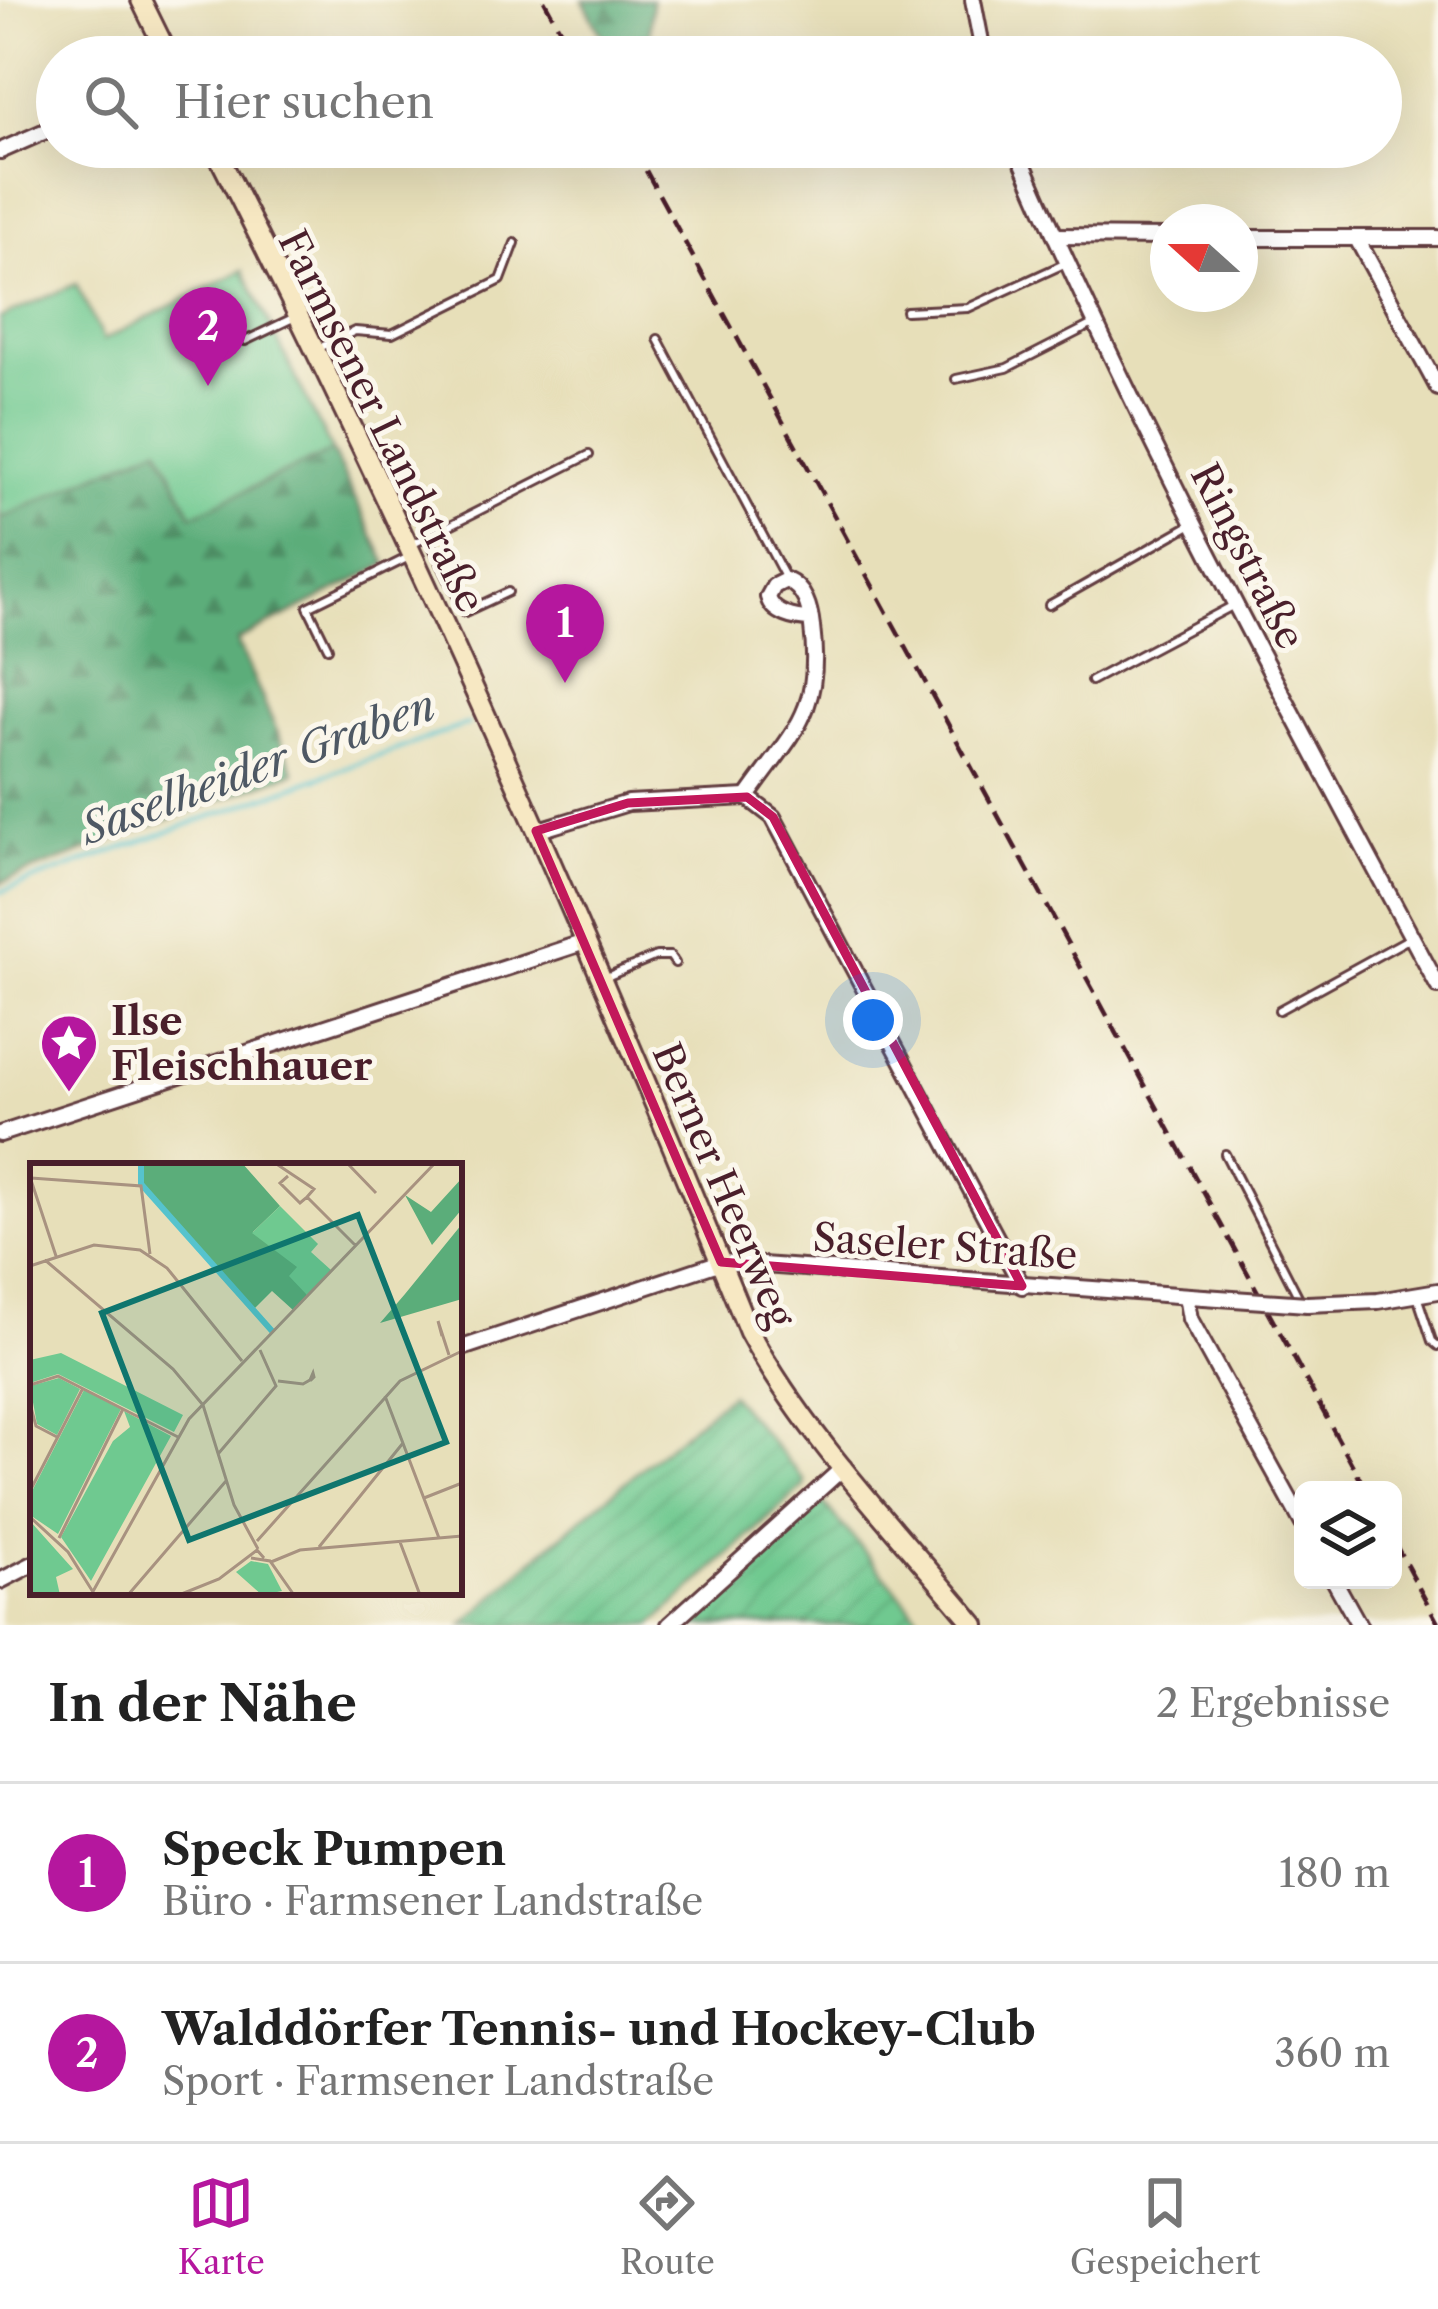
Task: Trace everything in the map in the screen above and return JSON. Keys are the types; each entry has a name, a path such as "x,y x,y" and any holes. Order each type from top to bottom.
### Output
{"main road":[{"path":"141,0 159,36"},
{"name":"Farmsener Landstraße","path":"224,168 489,724"},
{"name":"Berner Heerweg","path":"489,724 768,1367 975,1625"}],"street":[{"path":"973,0 980,36"},
{"path":"0,151 36,135"},
{"name":"Ringstraße","path":"1025,168 1193,523 1438,986"},
{"path":"1054,236 1150,237"},
{"path":"1258,238 1438,238"},
{"path":"1357,238 1438,388"},
{"path":"747,796 810,706 817,668 811,619 800,589 786,580 774,586 769,603 798,619 811,619"},
{"path":"536,831 628,803 747,796 773,817 1022,1286"},
{"path":"0,1135 585,942"},
{"name":"Saseler Straße","path":"462,1348 721,1262 1304,1304 1438,1291"},
{"path":"1186,1296 1190,1319 1294,1508"},
{"path":"669,1625 844,1467"},
{"path":"0,1581 30,1566"},
{"path":"1339,1589 1359,1625"}],"lane":[{"path":"314,350 355,331 392,334 501,280 515,243"},
{"path":"906,311 968,308 1067,262"},
{"path":"245,340 297,317"},
{"path":"956,379 1007,368 1096,322"},
{"path":"658,339 786,580"},
{"path":"328,648 308,607 428,537 589,455"},
{"path":"1048,605 1193,523"},
{"path":"428,537 465,612 508,592"},
{"path":"1091,681 1234,604"},
{"path":"1279,1010 1412,937"},
{"path":"601,980 656,956 666,955 674,963"},
{"path":"1226,1154 1304,1304"},
{"path":"1417,1296 1438,1346"}],"highlighted area":[{"path":"747,797 773,817 1022,1286 721,1262 536,831 628,803"}],"green space":[{"path":"583,0 652,0 649,36 602,36"},
{"path":"243,270 332,451 192,515 159,446 0,519 0,318 76,284 103,340"},
{"path":"160,446 192,515 332,451 387,564 237,641 295,772 0,883 0,519"},
{"path":"730,1394 805,1481 804,1486 652,1625 464,1625 539,1554"},
{"path":"823,1502 926,1625 683,1625"}],"waterway":[{"name":"Saselheider Graben","path":"0,892 468,724"}],"railway":[{"path":"544,0 564,36"},
{"path":"644,168 1361,1481"},
{"path":"1402,1557 1438,1623"}],"place":[{"name":"Walddörfer Tennis- und Hockey-Club","path":"208,386"},
{"name":"Speck Pumpen","path":"565,683"},
{"name":"Ilse Fleischhauer","path":"69,1094"}]}
